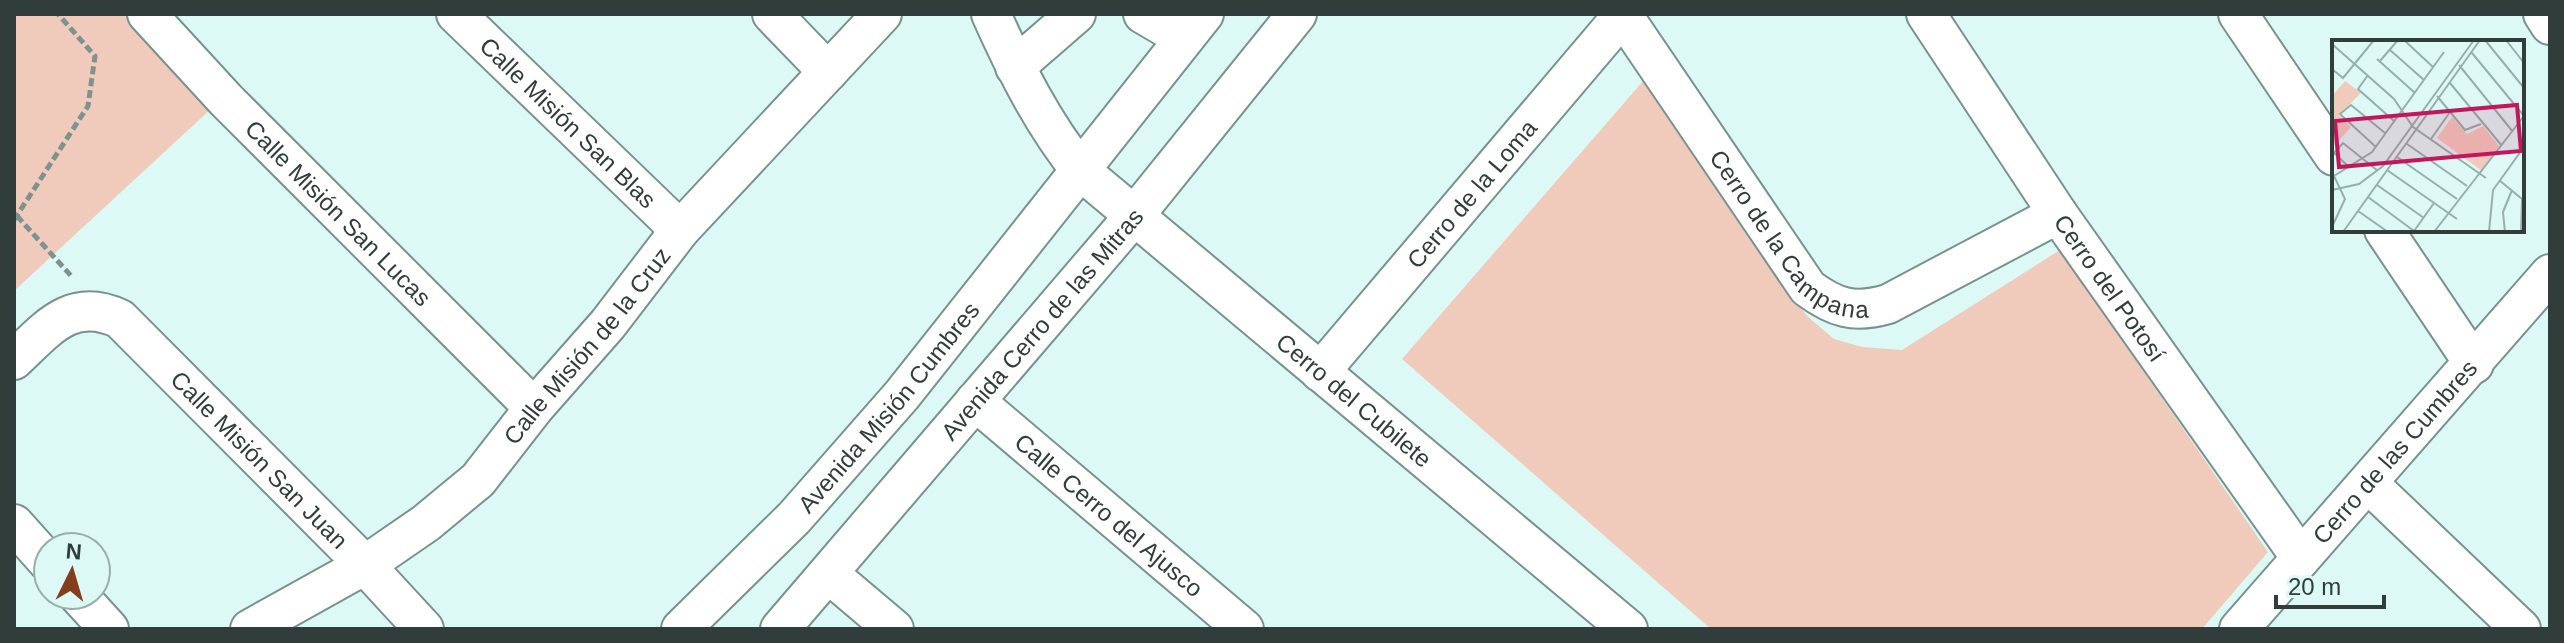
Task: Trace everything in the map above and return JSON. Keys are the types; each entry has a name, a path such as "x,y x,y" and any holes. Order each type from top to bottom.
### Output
{"street":[{"name":"Calle Misión San Lucas","path":"147,14 226,100 534,408"},
{"name":"Calle Misión San Blas","path":"456,14 680,230"},
{"path":"772,14 828,72"},
{"name":"Calle Misión de la Cruz","path":"250,629 365,565 426,523 478,480 534,408 608,324 680,230 882,14"},
{"name":"Cerro del Cubilete","path":"991,14 1015,67 1058,143 1081,171 1628,629"},
{"path":"1015,67 1076,14"},
{"path":"1081,171 1194,26 1143,14"},
{"name":"Avenida Cerro de las Mitras","path":"780,629 1134,216 1297,14"},
{"name":"Cerro del Potosí","path":"1926,14 2058,214 2301,558"},
{"path":"2238,14 2332,153"},
{"path":"2543,14 2550,25"},
{"name":"Cerro de la Campana","path":"1622,15 1808,288 1823,299 1845,308 1865,311 1888,304 2058,214"},
{"name":"Cerro de la Loma","path":"1320,372 1622,15"},
{"name":"Avenida Misión Cumbres","path":"681,629 794,518 902,395 1081,171"},
{"path":"2385,232 2474,364"},
{"name":"Cerro de las Cumbres","path":"2239,629 2550,274"},
{"path":"14,360 65,316 94,310"},
{"name":"Calle Misión San Juan","path":"94,310 120,319 365,565 424,629"},
{"name":"Calle Cerro del Ajusco","path":"975,401 1244,629"},
{"path":"2369,484 2521,629"},
{"path":"14,524 32,544"},
{"path":"829,574 894,629"},
{"path":"93,611 109,629"}],"path":[{"path":"58,14 95,56 88,106 16,218 94,310"}],"shaded area":[{"path":"14,14 131,14 213,107 14,291"},
{"path":"1644,80 1807,316 1834,339 1862,347 1902,350 2060,250 2268,552 2202,629 1711,629 1402,359"}]}
